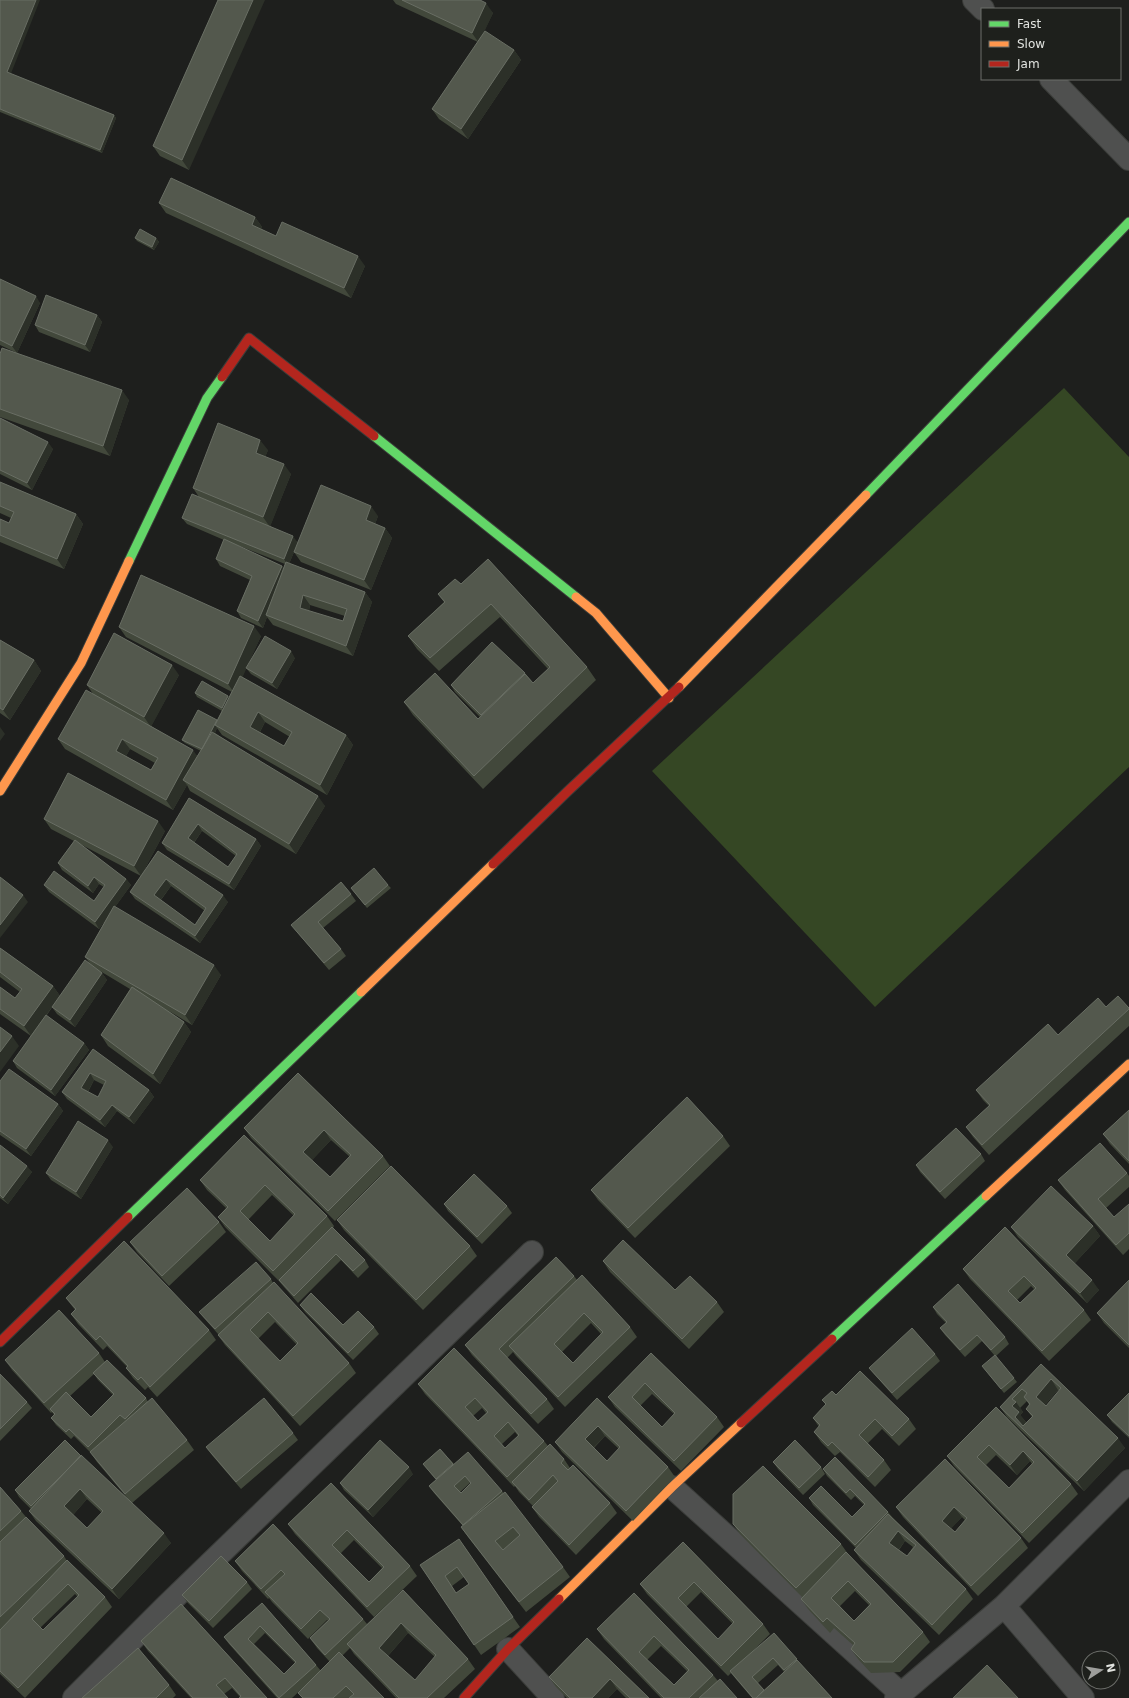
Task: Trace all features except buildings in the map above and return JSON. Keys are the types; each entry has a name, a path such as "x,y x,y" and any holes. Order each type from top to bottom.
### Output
{"street":[{"path":"974,0 982,8"},
{"path":"1052,80 1129,160"},
{"path":"0,1342 568,791 669,698 1129,222"},
{"path":"0,791 81,663 207,398 249,338 443,489 596,613 669,698"},
{"path":"464,1698 508,1649 672,1487 1129,1064"},
{"path":"74,1698 171,1601 532,1252"},
{"path":"672,1487 898,1696 1004,1606 1129,1481"},
{"path":"1004,1606 1083,1698"},
{"path":"508,1649 553,1698"}],"green space":[{"path":"1064,388 1129,457 1129,767 875,1007 652,771"}],"traffic: fast":[{"path":"866,495 1129,222"},
{"path":"129,561 207,398 222,377"},
{"path":"374,436 576,597"},
{"path":"128,1217 361,992"},
{"path":"832,1339 986,1196"}],"traffic: slow":[{"path":"679,687 866,495"},
{"path":"0,791 81,663 129,561"},
{"path":"576,597 596,613 669,698"},
{"path":"361,992 493,864"},
{"path":"986,1196 1129,1064"},
{"path":"559,1599 672,1487 741,1423"}],"traffic: jam":[{"path":"222,377 249,338 374,436"},
{"path":"493,864 679,687"},
{"path":"0,1342 128,1217"},
{"path":"741,1423 832,1339"},
{"path":"464,1698 508,1649 559,1599"}]}
